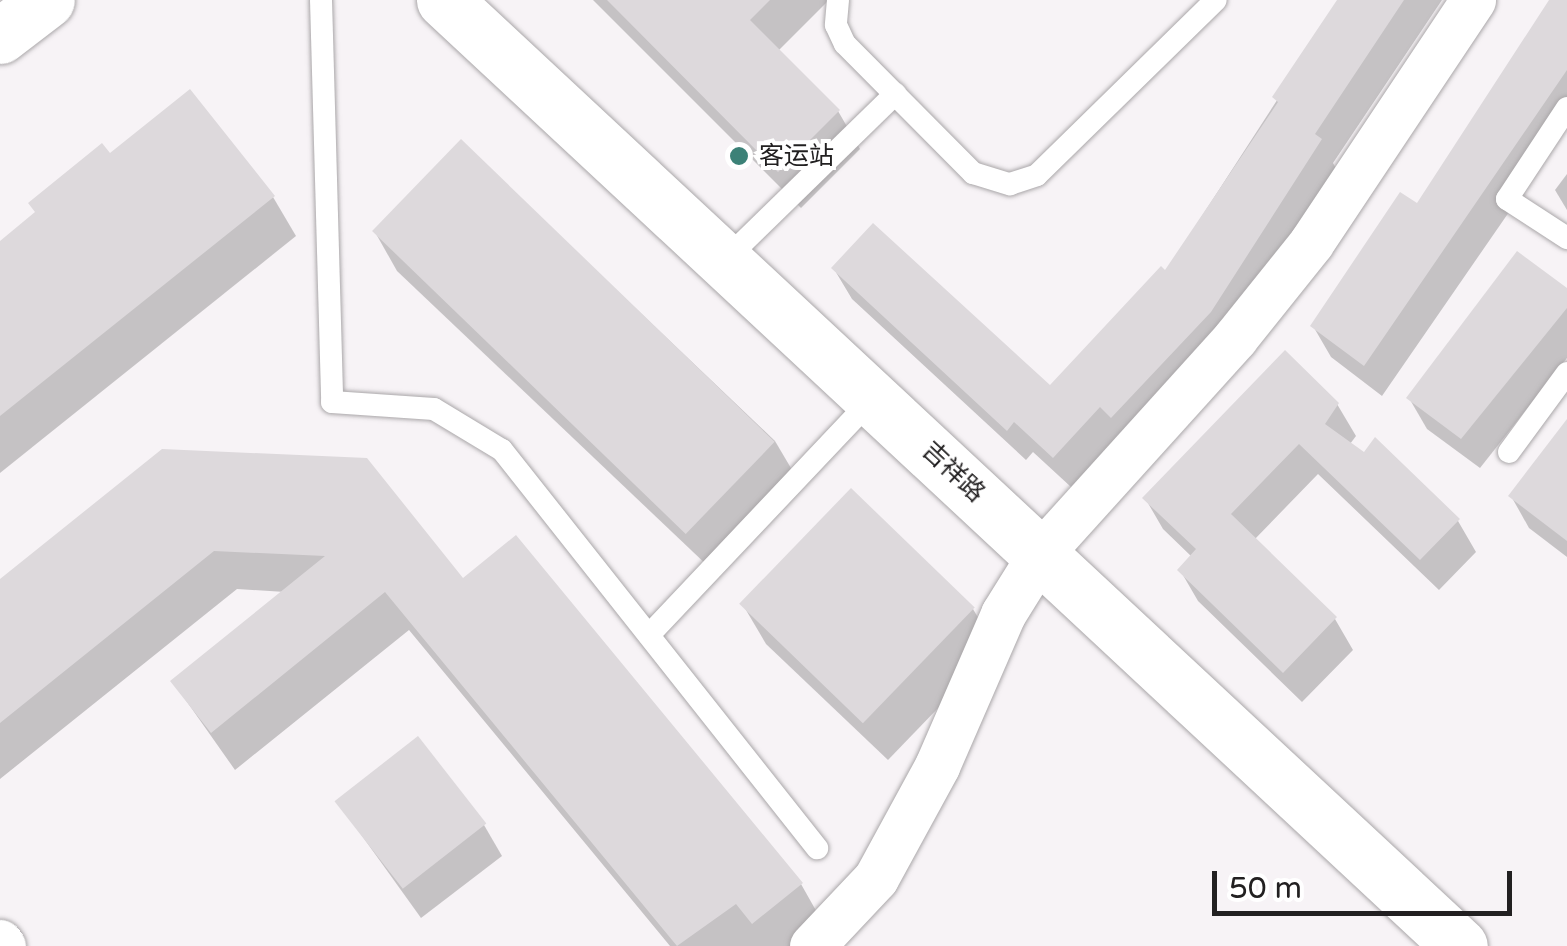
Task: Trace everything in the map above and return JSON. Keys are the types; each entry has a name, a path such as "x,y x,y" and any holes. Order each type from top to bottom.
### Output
{"street":[{"path":"0,36 46,0"},
{"name":"吉祥路","path":"444,0 1460,946"},
{"path":"812,946 876,878 937,766 1003,614 1041,553 1235,338 1311,243 1473,0"}],"lane":[{"path":"321,0 332,402 434,408 486,436 817,848"},
{"path":"838,0 840,35 972,173 995,182 1024,181 1216,0"},
{"path":"725,260 895,94"},
{"path":"1567,108 1507,199 1567,238"},
{"path":"1509,452 1567,374"},
{"path":"648,635 873,398"}],"building":[{"path":"607,0 770,0 750,20 840,110 778,172"},
{"path":"1337,0 1404,0 1315,134 1322,139 1211,312 1111,418 1100,407 1053,458 1014,422 1007,431 831,268 873,223 1050,385 1161,266 1165,270 1278,102 1272,97"},
{"path":"1549,0 1567,0 1567,70 1364,366 1310,326 1400,192 1417,203"},
{"path":"190,89 275,196 0,416 0,241 35,212 28,203 102,143 110,153"},
{"path":"461,139 775,442 686,534 372,231"},
{"path":"1517,251 1567,288 1567,308 1461,439 1406,398"},
{"path":"1285,350 1339,403 1325,424 1364,452 1375,437 1460,519 1420,560 1299,444 1231,514 1337,617 1283,673 1177,570 1196,549 1142,498"},
{"path":"1567,419 1567,541 1508,496"},
{"path":"162,449 367,458 463,578 516,535 803,883 752,924 736,904 677,946 385,592 211,733 170,681 325,556 214,551 0,723 0,579"},
{"path":"851,488 975,607 863,723 739,604"},
{"path":"418,736 486,823 403,889 334,801"}],"place":[{"name":"客运站","path":"739,156"}]}
